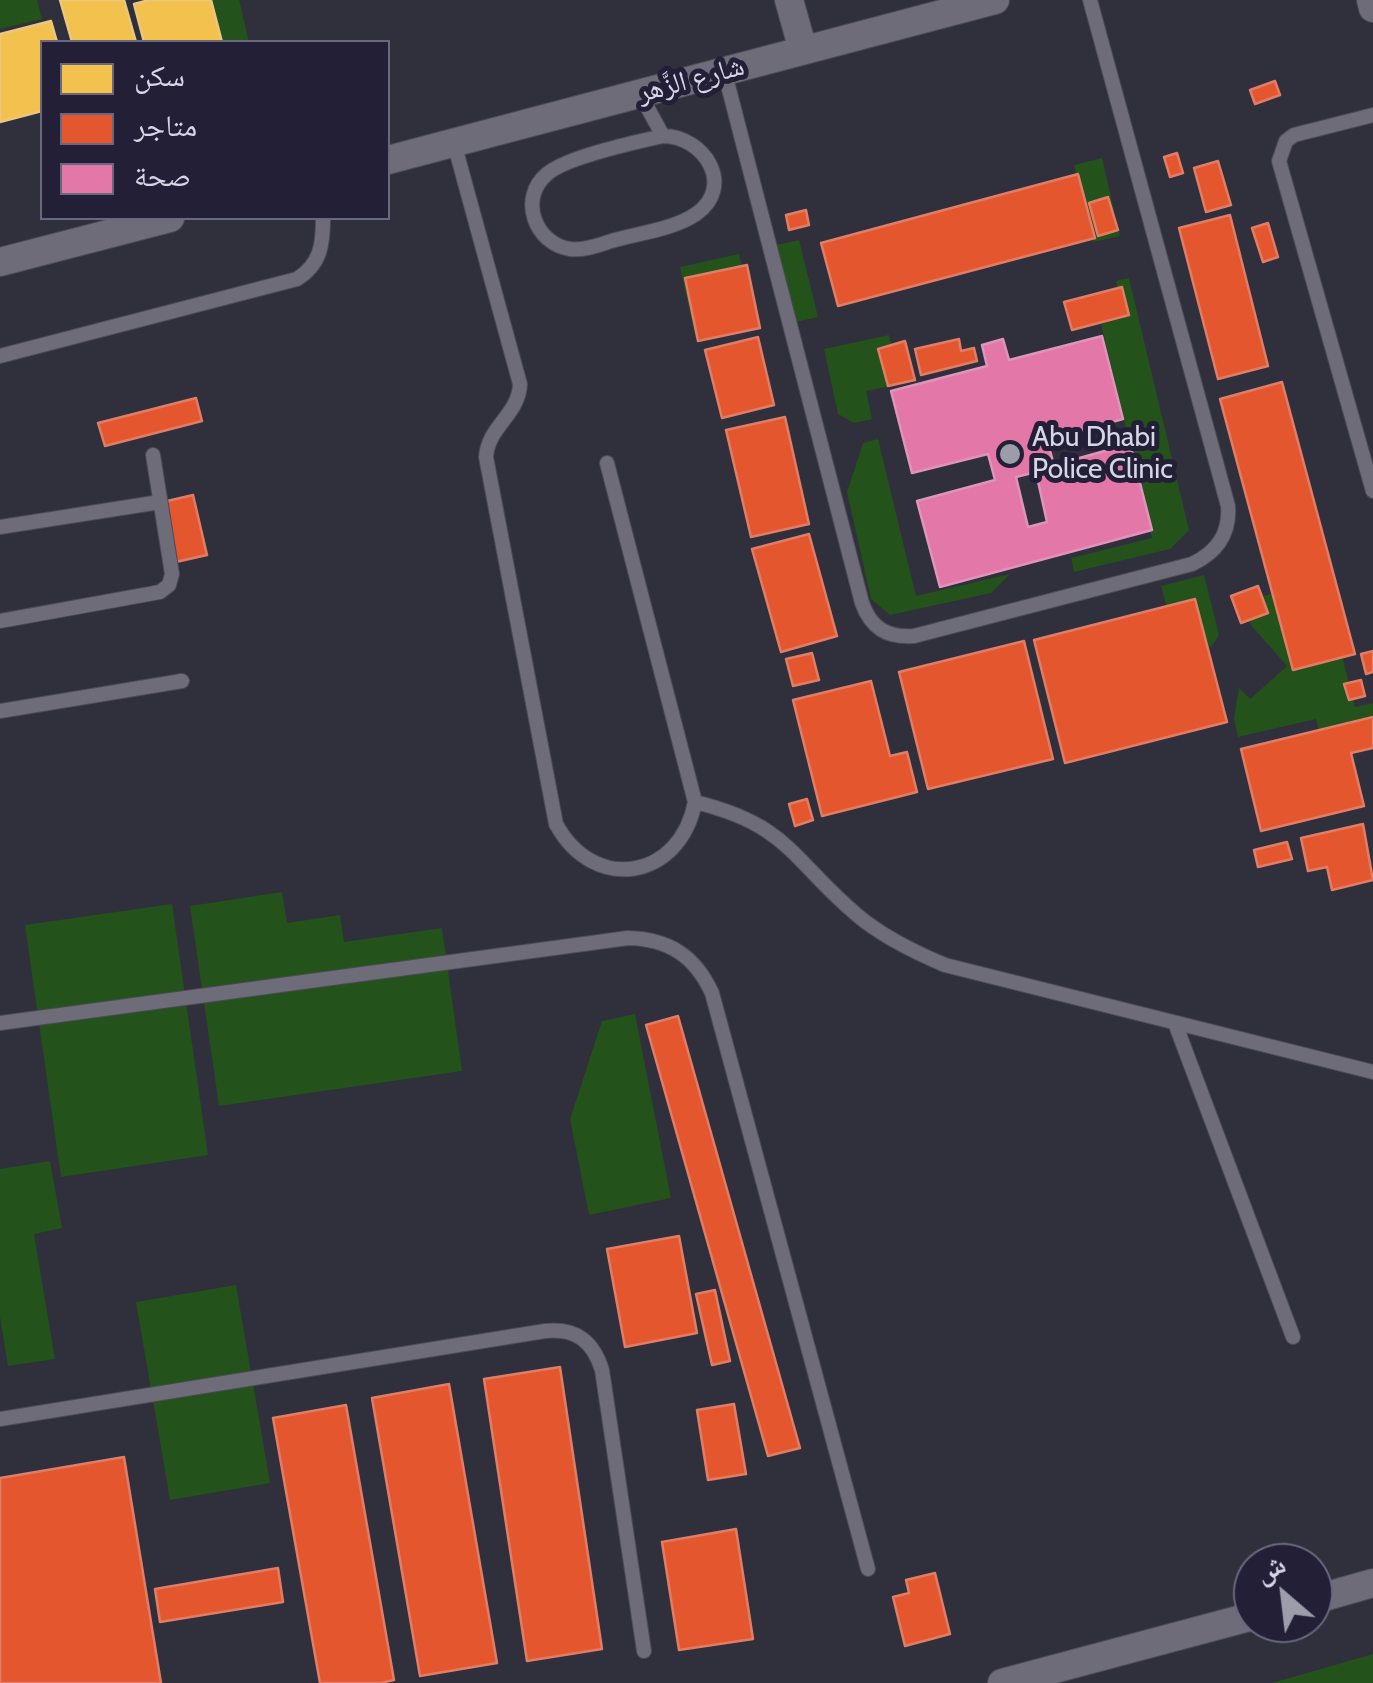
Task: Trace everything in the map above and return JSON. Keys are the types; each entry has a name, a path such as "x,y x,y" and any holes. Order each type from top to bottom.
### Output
{"street":[{"path":"789,0 804,50"},
{"name":"شارع الزَّهر","path":"390,159 995,0"},
{"path":"1371,0 1373,8"},
{"path":"0,262 162,220"},
{"path":"1333,1594 1373,1583"},
{"path":"1002,1683 1233,1621"}],"lane":[{"path":"724,70 862,602 875,626 900,637 914,636 1192,564 1215,549 1226,527 1228,506 1090,0"},
{"path":"640,94 664,136"},
{"path":"1373,116 1294,135 1286,141 1279,161 1373,491"},
{"path":"664,136 689,140 700,147 713,170 711,195 694,215 582,250 553,244 542,234 532,208 533,193 550,170 664,136"},
{"path":"454,142 520,384 516,406 490,437 486,457 556,824 577,853 591,862 626,870 659,860 673,849 691,820 694,802 607,462"},
{"path":"0,356 296,278 315,264 320,254 323,220"},
{"path":"0,621 165,589 172,574 152,456"},
{"path":"0,527 160,502"},
{"path":"0,711 182,680"},
{"path":"694,802 741,814 763,826 799,855 860,918 916,952 976,974 1373,1072"},
{"path":"0,1023 628,938 646,938 679,950 704,976 712,993 868,1570"},
{"path":"1175,1022 1293,1336"},
{"path":"0,1419 545,1331 575,1334 588,1342 602,1370 644,1651"}],"green space":[{"path":"0,0 37,0 42,19 0,29"},
{"path":"208,0 239,0 249,40 218,40"},
{"path":"1102,158 1120,236 1093,242 1074,165"},
{"path":"799,240 818,317 791,323 772,246"},
{"path":"739,254 755,321 695,335 680,267"},
{"path":"1129,278 1189,530 1170,549 1074,572 1071,558 1152,538 1101,324 1124,318 1116,281"},
{"path":"889,335 900,384 866,391 872,419 854,423 838,414 824,349"},
{"path":"878,439 916,596 1010,574 991,593 890,615 871,599 847,492 863,443"},
{"path":"1308,522 1355,707 1373,703 1373,718 1325,754 1316,719 1238,737 1234,718 1239,688 1250,699 1287,666 1250,624 1254,598 1295,588"},
{"path":"1204,575 1219,635 1212,646 1179,654 1161,586"},
{"path":"282,892 287,923 340,915 344,942 442,928 462,1071 219,1106 190,906"},
{"path":"172,904 208,1155 61,1177 25,925"},
{"path":"635,1014 671,1198 589,1215 570,1119 602,1021"},
{"path":"50,1161 62,1228 34,1234 55,1359 8,1366 0,1317 0,1169"},
{"path":"236,1285 270,1483 170,1500 136,1302"},
{"path":"1373,1654 1373,1683 1272,1683"}],"building: سكن":[{"path":"60,0 124,0 135,40 71,40"},
{"path":"149,0 211,0 221,40 143,40 134,4"},
{"path":"51,21 56,40 40,40 40,112 0,122 0,34"}],"building: متاجر":[{"path":"1275,81 1280,95 1255,104 1250,90"},
{"path":"1177,153 1183,173 1170,177 1164,157"},
{"path":"1218,161 1231,205 1206,212 1194,168"},
{"path":"1078,174 1095,238 838,306 821,243"},
{"path":"1108,197 1118,230 1098,236 1089,203"},
{"path":"806,210 809,225 789,230 786,215"},
{"path":"1230,215 1268,366 1218,379 1179,228"},
{"path":"1268,223 1278,257 1263,262 1252,228"},
{"path":"747,265 760,328 698,341 685,278"},
{"path":"1122,287 1129,315 1072,330 1064,302"},
{"path":"758,337 774,405 722,418 705,350"},
{"path":"959,339 961,351 974,348 977,361 921,375 915,349"},
{"path":"905,341 915,380 888,386 878,349"},
{"path":"1282,382 1355,654 1293,670 1220,399"},
{"path":"196,398 202,421 105,446 98,423"},
{"path":"785,417 809,524 751,537 726,430"},
{"path":"193,495 207,555 176,562 163,502"},
{"path":"809,534 837,636 781,652 752,549"},
{"path":"1258,586 1268,613 1241,623 1231,596"},
{"path":"1195,599 1227,722 1065,763 1034,640"},
{"path":"1024,641 1053,759 928,789 899,672"},
{"path":"1373,651 1373,672 1366,674 1361,654"},
{"path":"812,653 819,680 793,686 786,659"},
{"path":"1361,680 1365,696 1349,700 1344,684"},
{"path":"871,681 890,756 907,752 917,792 822,816 793,700"},
{"path":"1373,717 1373,748 1351,753 1364,806 1261,831 1241,749"},
{"path":"807,799 813,820 795,826 789,804"},
{"path":"1363,824 1373,880 1332,890 1327,867 1308,871 1301,838"},
{"path":"1287,842 1292,859 1258,867 1254,850"},
{"path":"678,1016 800,1448 768,1456 646,1025"},
{"path":"679,1236 697,1333 625,1347 607,1249"},
{"path":"715,1290 730,1361 712,1365 696,1294"},
{"path":"560,1367 602,1649 527,1661 484,1379"},
{"path":"449,1384 497,1663 420,1676 372,1398"},
{"path":"734,1404 746,1474 708,1480 697,1410"},
{"path":"346,1405 394,1680 381,1683 320,1683 273,1418"},
{"path":"124,1457 161,1683 0,1683 0,1478"},
{"path":"736,1529 753,1639 679,1650 662,1542"},
{"path":"278,1568 283,1602 160,1622 155,1589"},
{"path":"935,1573 950,1634 905,1646 893,1597 909,1593 906,1580"}],"building: صحة":[{"path":"1102,336 1123,419 1047,440 1054,465 1130,444 1152,530 940,587 917,501 995,480 988,454 912,473 891,391 987,366 982,345 1003,339 1009,360","holes":["1036,472 1047,522 1028,527 1016,477"]}],"place":[{"name":"Abu Dhabi Police Clinic","path":"1010,454"}]}
